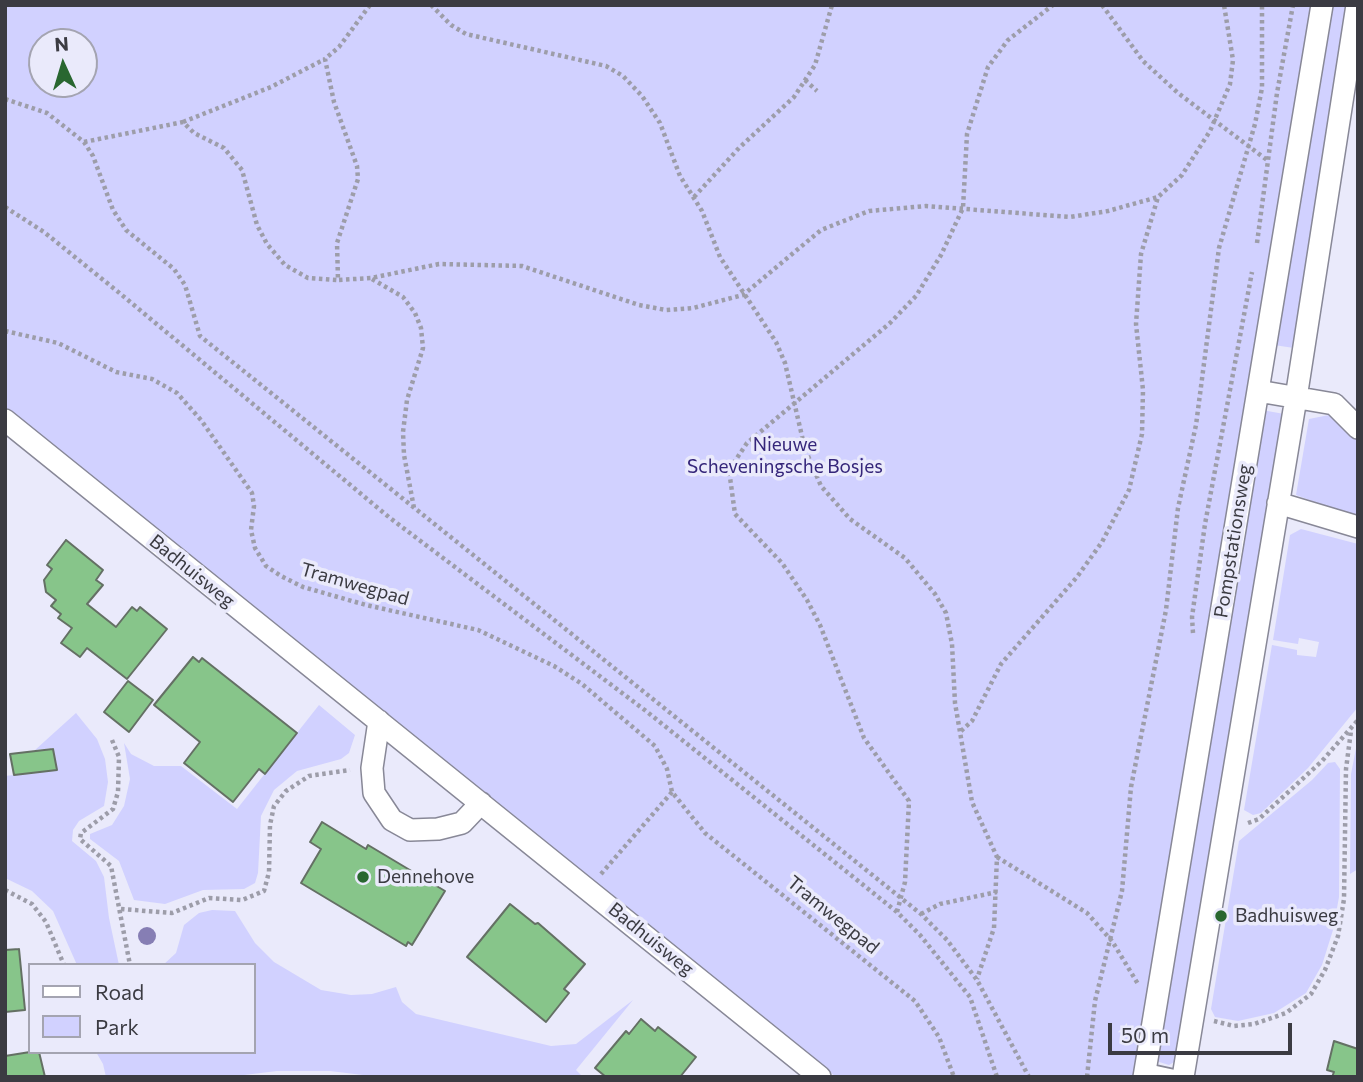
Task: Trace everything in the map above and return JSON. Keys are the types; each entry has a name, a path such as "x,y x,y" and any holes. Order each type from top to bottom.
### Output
{"street":[{"name":"Pompstationsweg","path":"1145,1073 1322,5"},
{"name":"Pompstationsweg","path":"1183,1077 1296,398 1357,5"},
{"path":"1258,391 1335,404 1358,428"},
{"name":"Badhuisweg","path":"5,420 589,888 820,1077"},
{"path":"1278,503 1358,527"},
{"path":"379,722 372,768 374,793 392,820 410,830 438,829 463,823 481,803"}],"lane":[{"path":"1145,1073 1183,1077"}],"path":[{"path":"84,142 183,122 284,81 325,59 339,47 370,5"},
{"path":"431,5 451,25 466,34 607,66 622,76 642,96 660,123 680,176 694,197 720,257 743,295 766,323 776,342 785,363 812,469 831,502 905,558 923,576 946,613 952,644 955,703 972,802 997,857 994,928 977,980"},
{"path":"694,197 739,148 794,97 815,65 832,5"},
{"path":"897,912 909,841 909,801 864,738 807,600 782,564 735,514 729,470 747,443 890,323 916,296 941,255 963,208 967,134 988,67 1008,40 1053,5"},
{"path":"1102,5 1143,61 1178,93 1268,160"},
{"path":"183,122 194,133 224,148 242,170 257,225 267,244 285,265 308,278 371,278 439,264 522,266 639,305 666,310 693,308 743,295 801,244 840,220 869,211 895,207 963,208 1070,217 1108,211 1158,197 1182,175 1210,131 1232,73 1232,50 1224,5"},
{"path":"1087,1077 1095,1001 1112,942 1129,844 1131,787 1166,610 1178,508 1205,375 1219,248 1262,88 1262,5"},
{"path":"325,59 334,102 358,166 358,179 337,243 338,280"},
{"path":"805,80 817,91"},
{"path":"5,99 47,113 84,142 93,156 113,210 126,229 174,270 185,285 200,336 921,914 947,940 977,980 1029,1077"},
{"path":"960,732 972,721 1001,664 1077,577 1102,542 1129,490 1142,434 1143,390 1136,324 1137,284 1141,254 1158,197"},
{"path":"5,207 44,232 390,518 635,703 897,912 920,935 970,997 997,1077"},
{"path":"371,278 402,297 415,313 421,328 423,348 407,400 403,432 404,455 414,508"},
{"name":"Tramwegpad","path":"5,331 58,343 116,372 165,384 191,408 252,493 253,539 266,566 281,576 325,594 478,630 554,666 611,707 655,746 667,769 672,792 705,833 915,1001 939,1037 954,1077"},
{"path":"1224,832 1259,819 1351,731 1358,720"},
{"path":"1192,1017 1234,1026 1254,1024 1286,1013 1311,994 1338,936 1345,900 1346,769 1351,731"},
{"path":"112,740 119,757 118,792 113,809 81,833 80,839 111,866 130,963"},
{"path":"121,909 172,913 209,898 242,900 264,891 269,872 270,825 274,806 286,791 309,776 372,768"},
{"path":"589,888 672,792"},
{"path":"997,857 1084,911 1112,942 1142,991"},
{"path":"5,890 32,904 47,922 63,963"},
{"path":"921,914 940,904 997,892"}],"green space":[{"name":"Nieuwe Scheveningsche Bosjes","path":"5,5 1316,5 1138,1077 836,1077 5,407"},
{"path":"1332,5 1353,5 1294,348 1274,345"},
{"path":"1262,410 1284,414 1176,1061 1169,1065 1156,1061"},
{"path":"1329,415 1337,419 1358,441 1358,518 1296,495 1309,419"},
{"path":"1301,529 1358,544 1358,707 1308,768 1261,813 1253,815 1244,810 1272,645 1297,650 1297,655 1316,657 1319,642 1299,638 1298,644 1273,640 1290,535"},
{"path":"319,705 355,735 349,753 341,759 297,771 274,790 261,816 255,883 244,889 203,890 165,904 134,900 119,861 90,839 90,834 112,825 124,806 130,779 124,743 131,754 154,766 181,766 237,809"},
{"path":"76,713 97,739 105,759 108,782 104,806 79,821 73,830 72,841 96,861 104,877 119,963 76,963 53,911 32,891 5,878 5,776 57,770 53,748 35,750"},
{"path":"1358,738 1358,869 1350,874 1351,774"},
{"path":"1335,762 1340,769 1339,897 1333,930 1322,965 1306,993 1274,1013 1238,1021 1215,1017 1211,1009 1239,841 1312,780 1328,763"},
{"path":"212,910 235,911 255,943 274,962 321,990 351,995 372,994 396,987 402,1002 416,1014 551,1046 576,1044 633,1000 576,1070 583,1077 379,1077 330,1071 277,1071 228,1077 106,1077 97,1054 256,1054 256,963 165,963 176,953 184,925 199,913"}],"building":[{"path":"66,540 103,570 96,580 103,585 87,604 116,627 132,607 137,611 140,607 167,629 127,679 87,648 80,657 61,643 72,628 58,618 61,614 51,606 56,600 46,592 44,580 52,569 47,565"},
{"path":"193,657 199,662 202,658 297,733 265,774 259,769 233,802 184,763 200,742 154,705"},
{"path":"128,681 153,700 129,732 104,712"},
{"path":"53,749 57,770 14,775 10,754"},
{"name":"Dennehove","path":"322,822 366,849 368,845 445,891 412,945 408,942 406,946 301,883 321,849 310,842"},
{"path":"510,904 535,924 538,923 585,964 564,989 569,993 546,1022 467,957"},
{"path":"19,949 25,1010 5,1012 5,950"},
{"path":"641,1019 655,1031 658,1027 696,1057 680,1077 606,1077 595,1068 626,1031 629,1034"},
{"path":"1334,1041 1358,1049 1358,1077 1332,1077 1334,1072 1327,1070"},
{"path":"28,1052 39,1054 45,1077 5,1077 5,1056"}],"place":[{"name":"Dennehove","path":"363,877"},
{"name":"Badhuisweg","path":"1221,916"}]}
